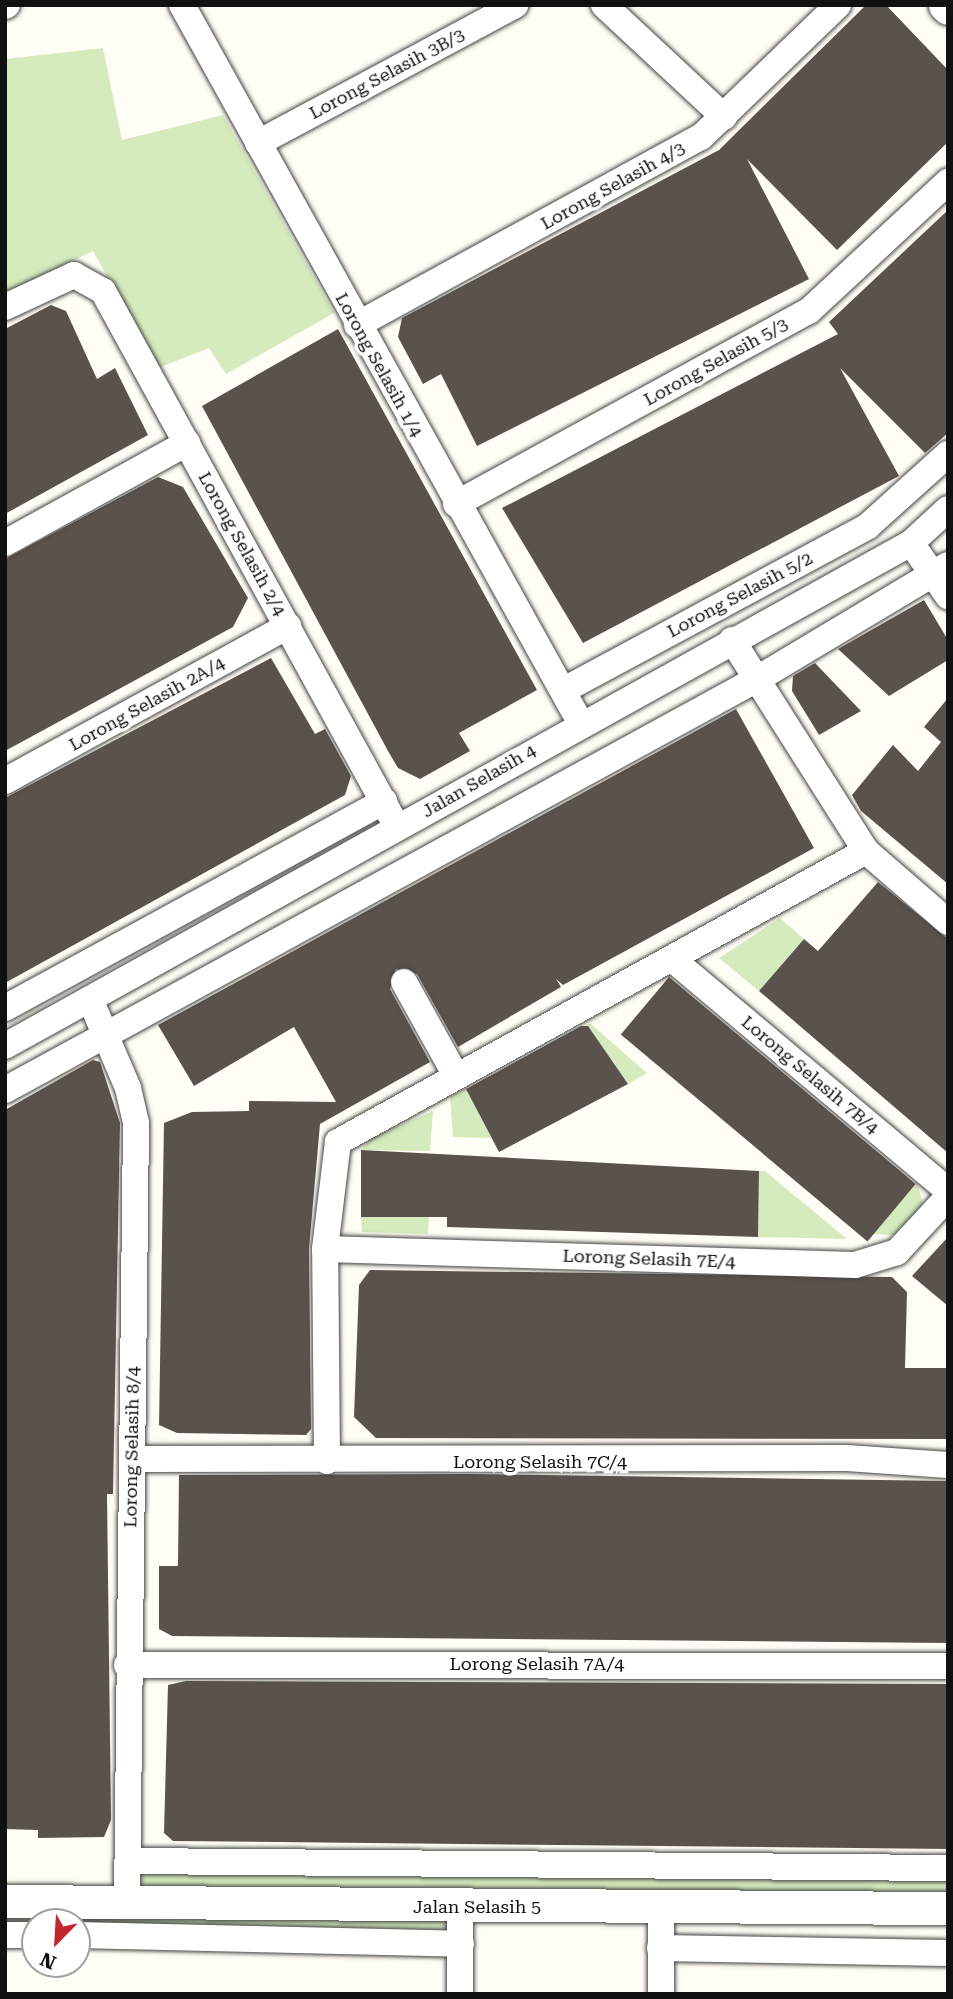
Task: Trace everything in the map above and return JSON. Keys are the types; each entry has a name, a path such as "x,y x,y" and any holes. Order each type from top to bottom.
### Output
{"street":[{"name":"Lorong Selasih 1/4","path":"182,5 456,504 580,722"},
{"name":"Lorong Selasih 3B/3","path":"258,143 515,5"},
{"path":"604,5 724,117"},
{"name":"Lorong Selasih 4/3","path":"357,325 701,137 838,5"},
{"name":"Lorong Selasih 5/3","path":"456,504 809,312 948,183"},
{"name":"Lorong Selasih 2/4","path":"5,307 74,275 103,291 397,827"},
{"path":"5,543 187,443"},
{"name":"Lorong Selasih 5/2","path":"564,690 868,526 911,492 948,454"},
{"name":"Jalan Selasih 4","path":"5,1046 423,814 580,722 911,543 948,509"},
{"path":"5,1090 108,1036 443,848 944,579 911,543"},
{"name":"Lorong Selasih 2A/4","path":"5,781 288,626"},
{"path":"732,640 759,678 866,851 948,922"},
{"path":"5,1008 384,800"},
{"path":"423,814 443,848"},
{"path":"327,1461 325,1249 338,1142 866,851"},
{"name":"Lorong Selasih 7B/4","path":"672,959 948,1191"},
{"path":"404,982 456,1076"},
{"name":"Lorong Selasih 8/4","path":"90,999 108,1036 136,1122 133,1459 127,1665 127,1904"},
{"name":"Lorong Selasih 7E/4","path":"325,1249 855,1265 897,1252 948,1197"},
{"name":"Lorong Selasih 7C/4","path":"133,1459 327,1461 847,1458 948,1465"},
{"name":"Lorong Selasih 7A/4","path":"127,1665 948,1666"},
{"path":"128,1861 948,1868"},
{"name":"Jalan Selasih 5","path":"5,1901 28,1908"},
{"name":"Jalan Selasih 5","path":"91,1922 127,1904 661,1910 948,1908"},
{"path":"460,1907 460,1994"},
{"path":"661,1910 661,1994"},
{"name":"Jalan Selasih 5","path":"91,1925 461,1944"},
{"path":"660,1948 948,1953"}],"green space":[{"path":"103,48 122,140 223,115 334,313 226,374 209,348 158,368 93,251 5,293 5,59"},
{"path":"780,918 804,939 759,991 719,958"},
{"path":"586,1024 591,1024 647,1073 628,1084"},
{"path":"466,1088 491,1138 453,1137 450,1097"},
{"path":"433,1111 430,1151 361,1150 371,1138"},
{"path":"759,1171 765,1171 847,1239 758,1237"},
{"path":"917,1183 923,1204 896,1235 870,1234"},
{"path":"361,1217 429,1217 428,1234 362,1232"},
{"path":"128,1861 948,1868 948,1908 461,1907 461,1944 91,1923 91,1908 21,1908 21,1928 5,1935 5,1901 127,1904"}],"building":[{"path":"866,5 886,5 948,70 948,142 837,250 747,159 809,279 477,446 441,374 423,384 398,337 402,318 719,150"},
{"path":"948,210 948,433 925,453 840,368 899,476 583,643 502,508 838,334 829,322"},
{"path":"51,305 66,311 97,379 115,368 148,435 5,514 5,329"},
{"path":"338,329 537,690 459,733 470,751 420,779 398,768 388,751 202,406"},
{"path":"158,477 183,487 248,598 233,627 5,751 5,559"},
{"path":"924,600 948,640 948,660 889,696 838,649"},
{"path":"271,658 315,734 325,729 351,776 345,795 5,983 5,798"},
{"path":"815,663 861,711 819,735 792,691 793,676"},
{"path":"948,698 948,884 861,811 852,795 893,745 918,771 941,742 924,727"},
{"path":"736,709 814,848 563,985 556,979 561,987 458,1047 417,974 396,969 390,989 430,1062 320,1124 309,1249 311,1429 306,1435 177,1433 159,1425 164,1123 192,1112 249,1111 249,1101 336,1102 294,1027 194,1086 158,1025"},
{"path":"878,882 948,939 948,1153 759,991 804,939 818,951"},
{"path":"669,977 916,1184 867,1241 621,1034"},
{"path":"581,1026 588,1026 628,1084 499,1152 466,1089"},
{"path":"93,1060 100,1062 120,1123 113,1494 107,1494 111,1820 104,1837 38,1838 38,1830 5,1829 5,1110"},
{"path":"361,1150 759,1171 758,1237 447,1227 447,1217 361,1217"},
{"path":"948,1237 948,1306 912,1276"},
{"path":"370,1270 892,1277 907,1292 905,1368 948,1368 948,1439 376,1438 354,1417 359,1285"},
{"path":"469,1474 948,1481 948,1643 172,1636 159,1629 159,1566 178,1566 179,1475"},
{"path":"186,1681 948,1684 948,1849 173,1841 164,1833 168,1685"}]}
